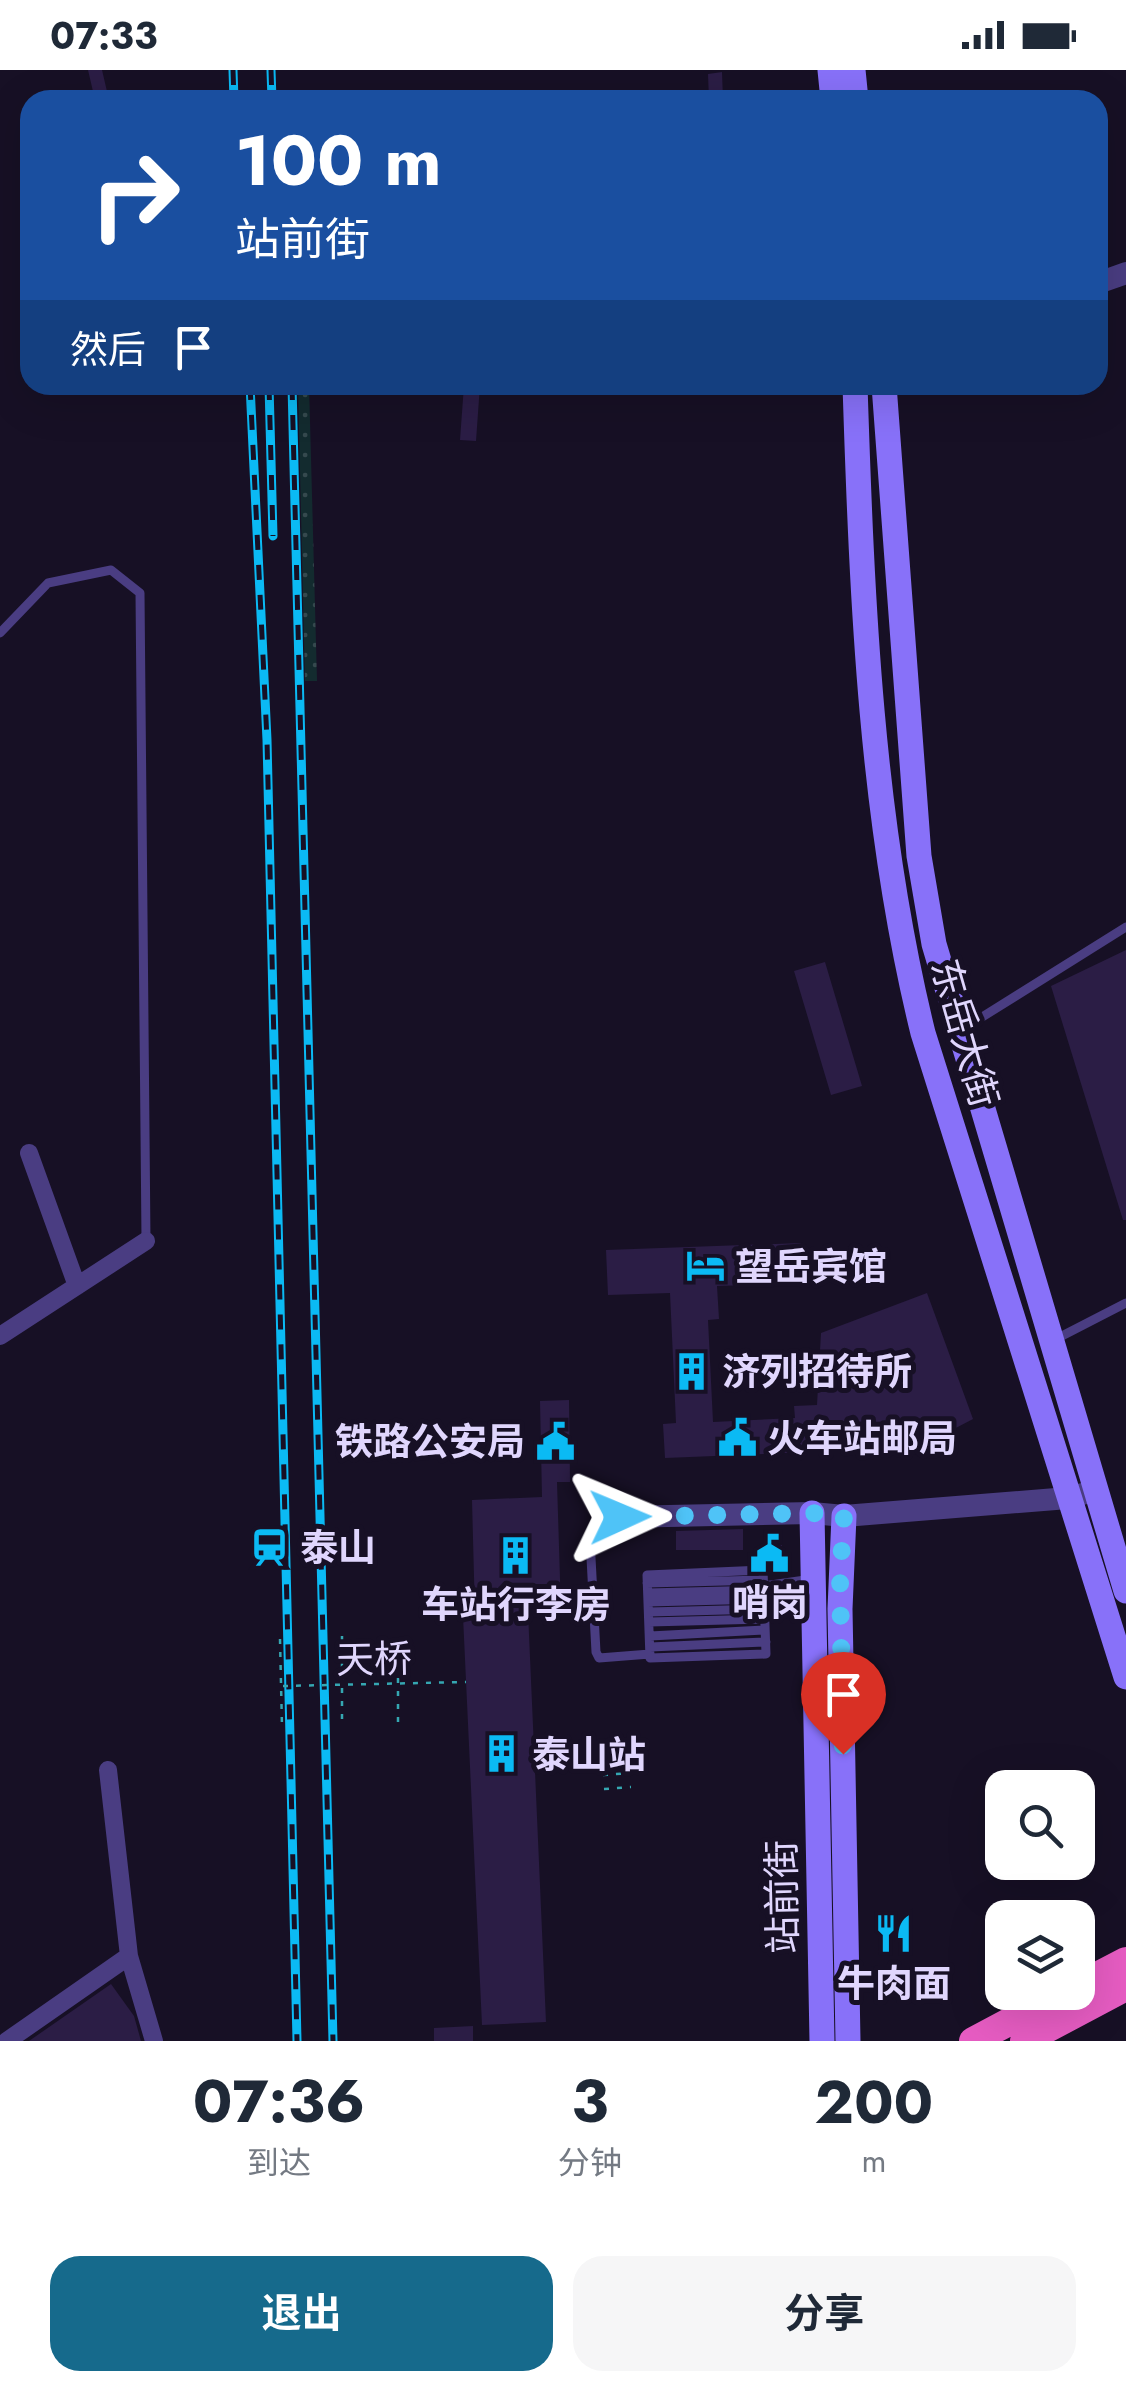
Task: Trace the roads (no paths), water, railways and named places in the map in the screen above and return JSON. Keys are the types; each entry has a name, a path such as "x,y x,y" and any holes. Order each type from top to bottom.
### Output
{"highway":[{"path":"1095,1977 1126,1960"},
{"path":"1024,2041 1126,1988"},
{"path":"974,2041 1032,2010"}],"main road":[{"name":"东岳大街","path":"856,395 881,820 897,927 924,1034 1126,1678"},
{"name":"东岳大街","path":"885,395 919,856 934,944 1126,1591"},
{"name":"站前街","path":"812,1513 822,2041"},
{"name":"站前街","path":"844,1516 840,1577 848,2041"},
{"path":"846,2014 858,2041"}],"street":[{"path":"30,1153 76,1286"},
{"path":"0,1336 146,1242"},
{"path":"620,1517 812,1513 844,1516 1068,1498 1094,1490"},
{"path":"108,1770 129,1956 154,2041"},
{"path":"7,2041 129,1956"}],"lane":[{"path":"0,633 48,584 111,570 140,593 146,1242"},
{"path":"958,1032 1126,927"},
{"path":"1053,1340 1126,1303"},
{"path":"620,1517 602,1521 590,1538 599,1658 650,1646 812,1579 840,1577"},
{"path":"762,1570 766,1642 650,1646 647,1575 762,1570"},
{"path":"648,1603 764,1602"},
{"path":"648,1603 764,1602"}],"railway":[{"path":"233,70 234,90"},
{"path":"271,70 272,90"},
{"path":"250,395 267,740 297,2041"},
{"path":"269,395 273,536"},
{"path":"292,395 333,2041"}],"place":[{"name":"望岳宾馆","path":"705,1266"},
{"name":"济列招待所","path":"692,1371"},
{"name":"火车站邮局","path":"737,1438"},
{"name":"铁路公安局","path":"555,1441"},
{"name":"泰山","path":"270,1547"},
{"name":"哨岗","path":"770,1553"},
{"name":"车站行李房","path":"516,1555"},
{"name":"泰山站","path":"502,1754"},
{"name":"牛肉面","path":"894,1934"}]}
